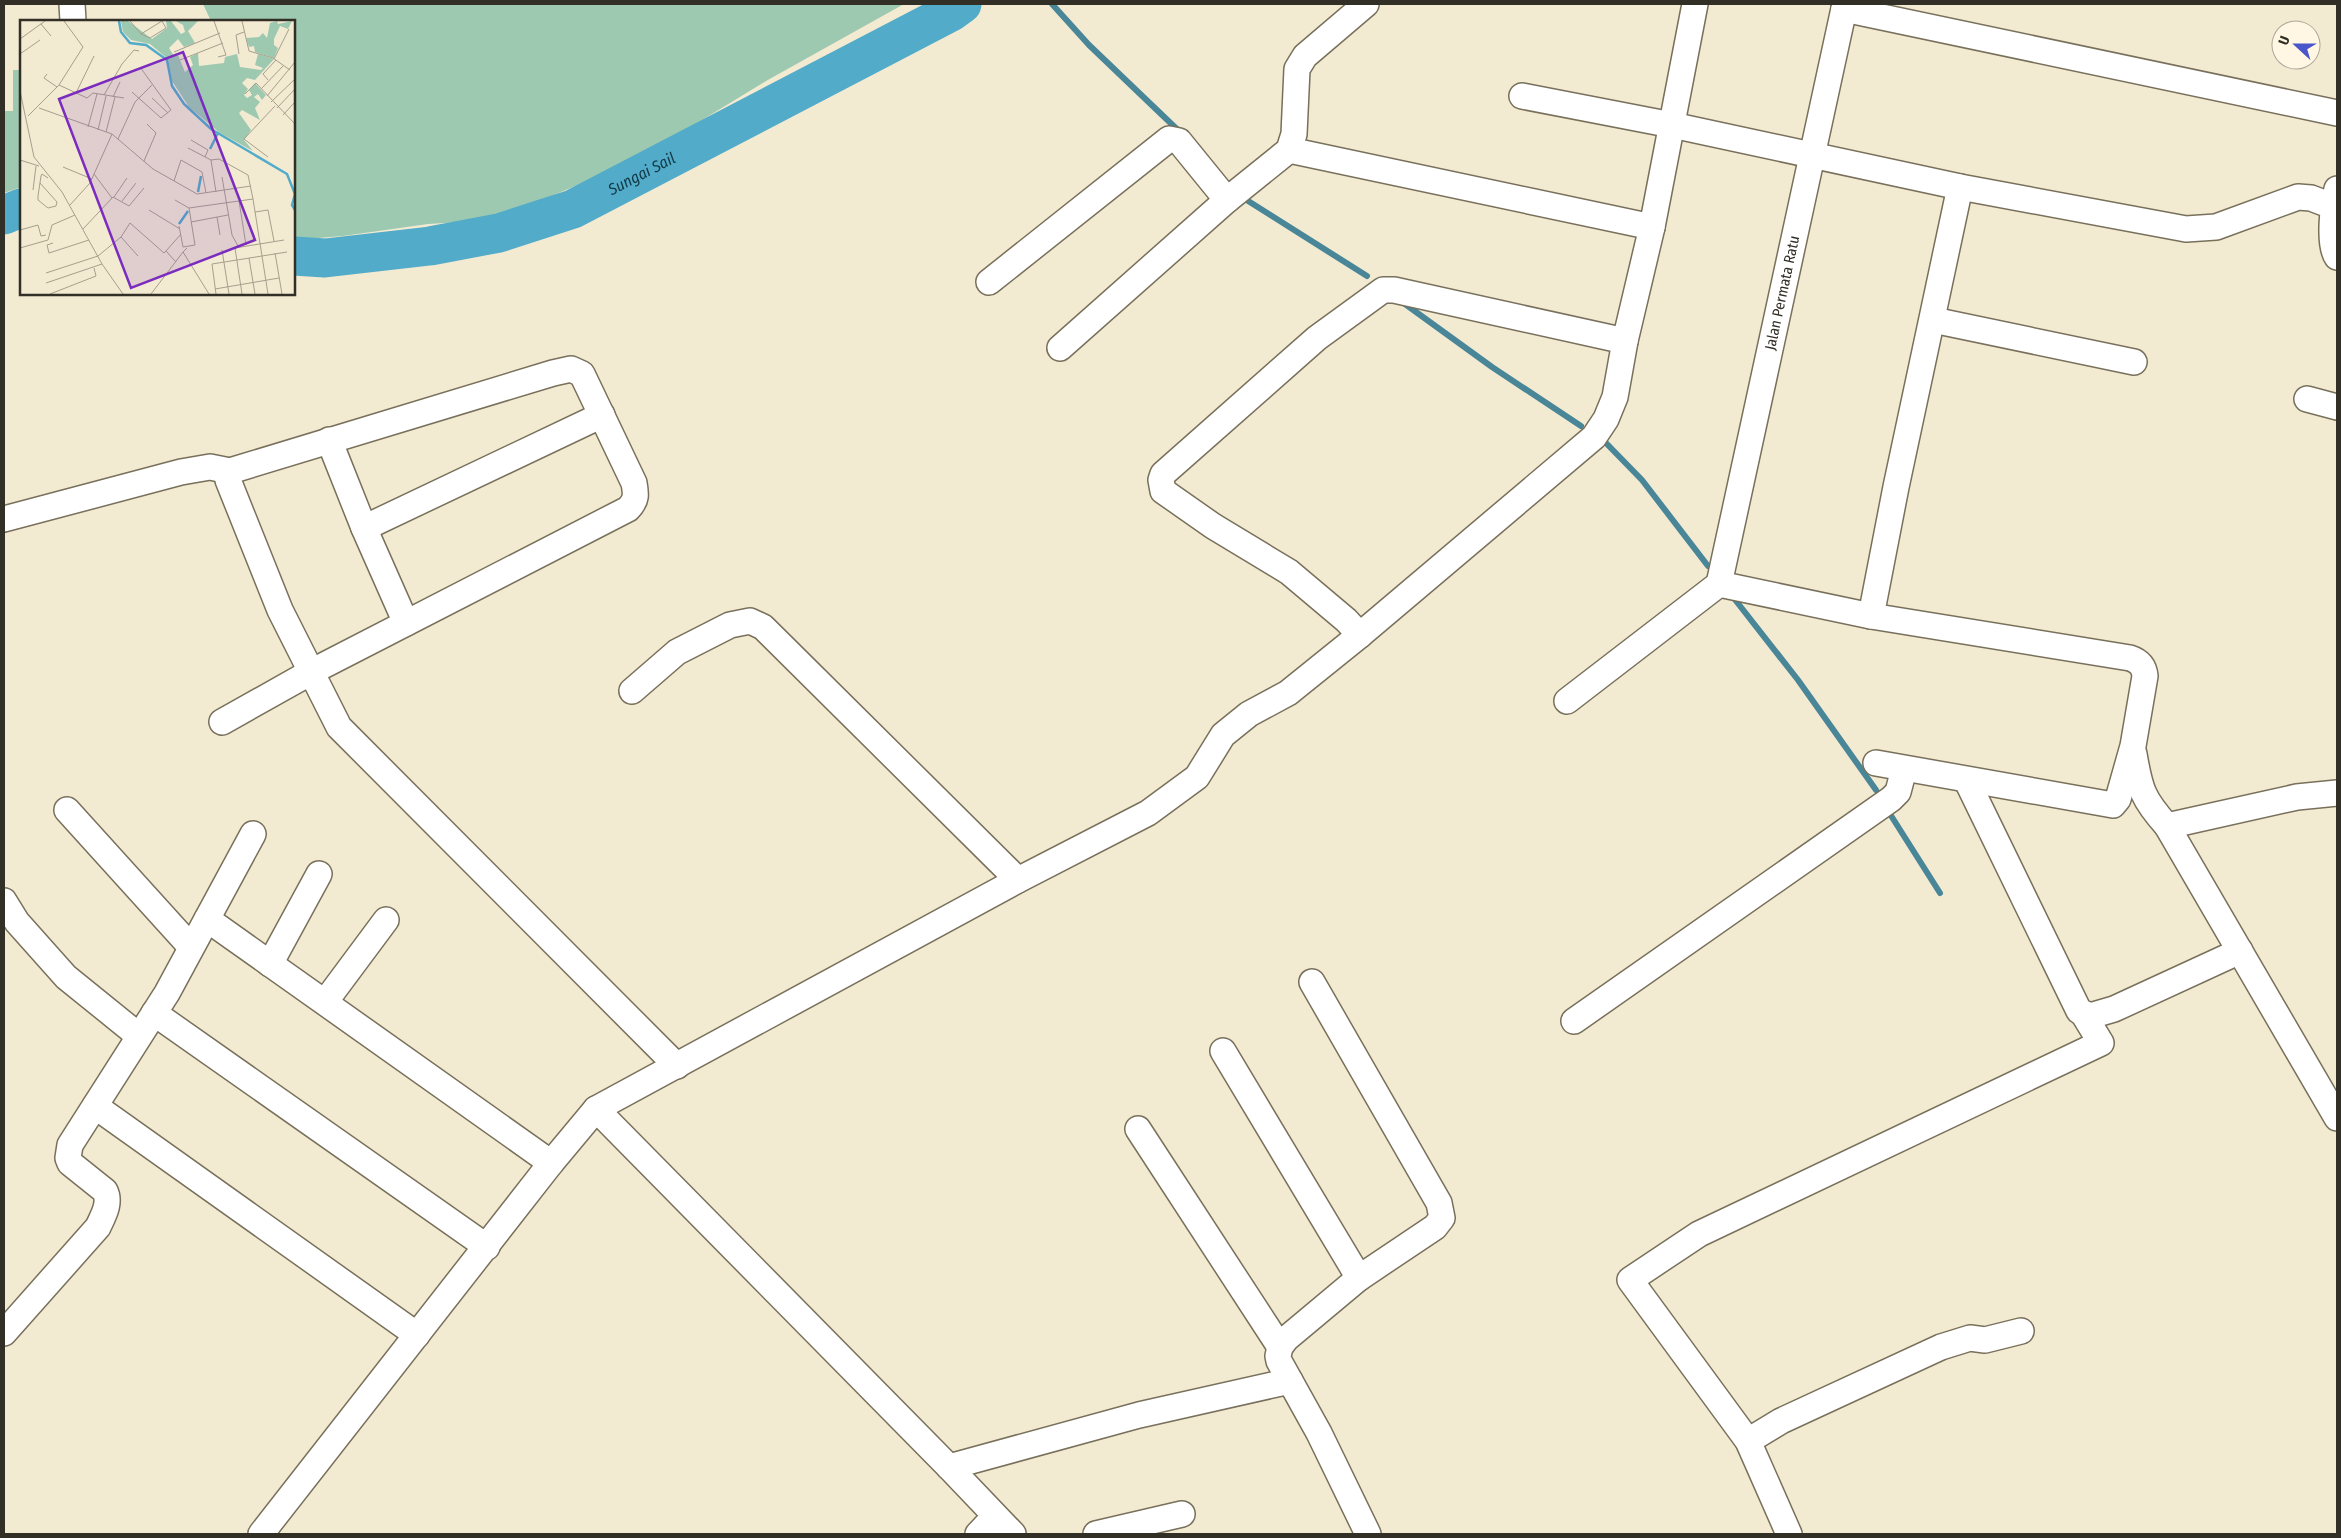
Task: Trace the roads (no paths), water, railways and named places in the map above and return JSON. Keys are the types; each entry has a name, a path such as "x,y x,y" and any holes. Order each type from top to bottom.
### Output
{"street":[{"path":"72,4 73,20"},
{"path":"1060,348 1227,200 1289,150 1294,134 1296,68 1305,56 1366,4"},
{"path":"261,1534 551,1162 596,1109 1018,880 1148,812 1197,777 1223,734 1249,714 1288,693 1360,635 1594,437 1606,419 1615,397 1625,341 1652,227 1695,4"},
{"path":"1845,6 2337,113"},
{"name":"Jalan Permata Ratu","path":"1719,584 1845,6"},
{"path":"1522,96 1672,125 1960,187 2186,229 2216,227 2298,197 2335,198 2334,248 2337,257"},
{"path":"989,282 1169,139 1179,141 1227,200"},
{"path":"1289,150 1652,227"},
{"path":"1871,616 1896,487 1960,187"},
{"path":"1360,635 1346,620 1288,572 1213,526 1163,491 1160,480 1163,474 1317,338 1383,290 1394,290 1625,341"},
{"path":"1933,320 2134,362"},
{"path":"4,519 181,472 210,467 230,471 571,369 582,374 634,483 636,496 634,503 628,509 311,672 222,722"},
{"path":"2307,399 2337,407"},
{"path":"364,528 602,415"},
{"path":"330,440 364,528 406,623"},
{"path":"230,471 228,480 280,610 339,727 677,1066"},
{"path":"1567,700 1719,584 1871,616 2130,658 2137,660 2144,669 2145,676 2133,746 2118,799 2113,805 1876,764"},
{"path":"632,691 677,652 730,625 750,621 763,627 1018,880"},
{"path":"2133,746 2140,788 2149,806 2167,826 2337,1118"},
{"path":"1574,1021 1892,799 1898,792 1904,769"},
{"path":"1789,1534 1748,1441 1630,1280 1699,1234 2101,1043 2084,1015 2079,1011 1967,781"},
{"path":"2167,826 2297,797 2337,793"},
{"path":"67,810 191,948"},
{"path":"4,1330 98,1227 105,1211 107,1196 105,1191 70,1163 68,1158 70,1145 154,1013 253,834"},
{"path":"270,964 319,874"},
{"path":"4,901 18,922 66,977 140,1036"},
{"path":"207,919 551,1162"},
{"path":"325,1002 386,920"},
{"path":"2084,1015 2090,1016 2114,1009 2240,951"},
{"path":"1312,982 1439,1203 1442,1218 1435,1227 1359,1278 1280,1347 1278,1356 1319,1433 1368,1534"},
{"path":"154,1013 486,1247"},
{"path":"1223,1051 1359,1278"},
{"path":"95,1106 417,1335"},
{"path":"596,1109 1013,1534"},
{"path":"1138,1129 1280,1347"},
{"path":"1748,1441 1781,1421 1940,1347 1970,1338 1985,1340 2021,1331"},
{"path":"949,1467 1140,1414 1290,1381"},
{"path":"1096,1534 1182,1514"},
{"path":"978,1534 995,1516"}],"waterway":[{"name":"Sungai Sail","path":"295,256 325,258 430,246 499,233 573,209 951,12 962,4"},
{"path":"1052,4 1089,45 1182,134"},
{"path":"1245,199 1367,276"},
{"name":"Sungai Sail","path":"4,215 20,208"},
{"path":"1405,304 1492,367 1581,426"},
{"path":"1606,443 1642,480 1708,566"},
{"path":"1733,597 1798,680 1876,790"},
{"path":"1890,814 1940,893"}]}
